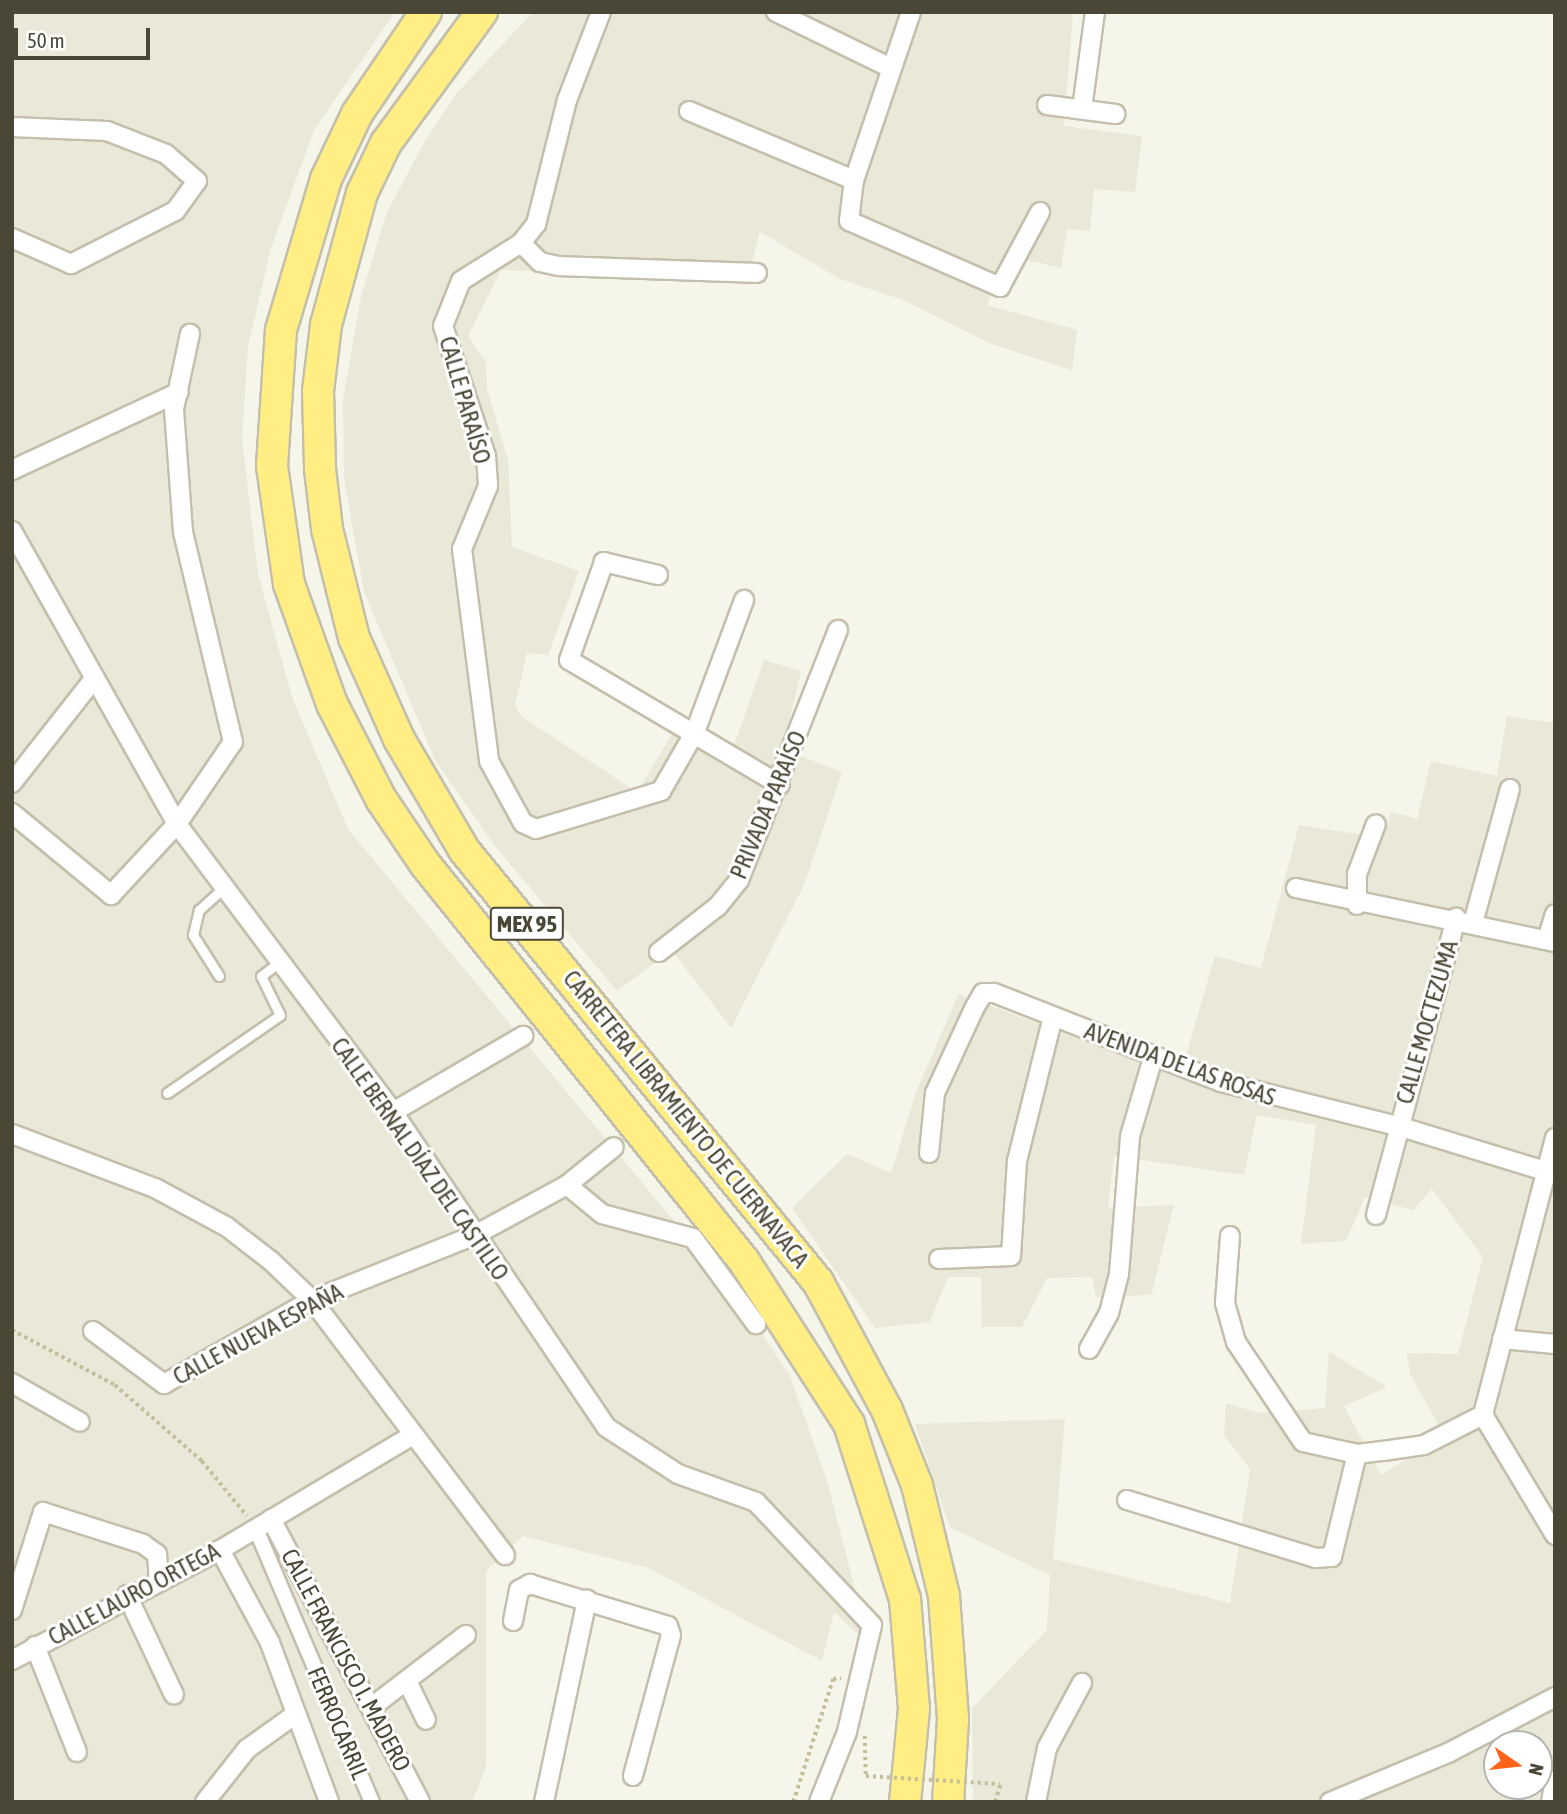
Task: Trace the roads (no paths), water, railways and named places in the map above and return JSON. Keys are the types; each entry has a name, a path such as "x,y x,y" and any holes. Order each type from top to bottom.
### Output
{"highway":[{"name":"CARRETERA LIBRAMIENTO DE CUERNAVACA","path":"426,12 356,114 326,179 284,318 272,401 272,466 289,584 332,704 388,810 744,1261 849,1424 905,1599 914,1709 905,1802"},
{"name":"CARRETERA LIBRAMIENTO DE CUERNAVACA","path":"482,12 386,143 362,193 326,325 318,391 320,469 327,529 354,638 399,739 464,850 776,1227 818,1282 870,1377 917,1485 944,1596 953,1719 948,1802"}],"street":[{"name":"CALLE PARAÍSO","path":"601,12 567,100 536,224 521,243 461,281 443,326 486,456 488,486 462,549 489,761 523,823 536,829 661,791 695,732 744,600"},
{"path":"776,12 891,68"},
{"path":"911,12 854,180 849,221 991,287 1010,278 1040,212"},
{"path":"1082,109 1095,12"},
{"path":"1047,105 1115,114"},
{"path":"689,111 854,180"},
{"path":"12,127 107,131 166,154 197,181 175,211 71,264 12,238"},
{"path":"521,243 540,262 559,266 757,273"},
{"path":"12,813 111,895 177,824 233,742 183,532 174,409 190,334"},
{"path":"12,470 179,392"},
{"name":"CALLE BERNAL DÍAZ DEL CASTILLO","path":"12,531 93,680 177,824 221,890 393,1112 606,1427 678,1474 756,1502 872,1625 846,1732 820,1802"},
{"path":"658,575 604,562 569,660 695,732 780,785"},
{"name":"PRIVADA PARAÍSO","path":"659,951 718,906 739,880 780,785 838,630"},
{"path":"12,783 93,680"},
{"name":"CALLE MOCTEZUMA","path":"1376,1215 1398,1126 1464,920 1510,789"},
{"path":"1357,905 1357,874 1376,824"},
{"path":"1296,888 1357,905 1464,920 1551,941 1555,914"},
{"name":"AVENIDA DE LAS ROSAS","path":"929,1153 935,1093 983,993 1054,1017 1153,1058 1296,1105 1398,1126 1550,1173"},
{"path":"939,1259 1011,1256 1017,1161 1054,1017"},
{"path":"393,1112 523,1036"},
{"path":"1089,1349 1110,1313 1119,1274 1130,1136 1153,1058"},
{"path":"12,1134 155,1188 227,1227 312,1300 411,1436 505,1555"},
{"path":"1555,1138 1550,1173 1483,1415 1555,1535"},
{"name":"CALLE NUEVA ESPAÑA","path":"93,1331 164,1384 312,1300 475,1235 567,1185 614,1147"},
{"path":"567,1185 602,1214 693,1238 756,1324"},
{"path":"1230,1236 1225,1303 1241,1351 1303,1441 1357,1454 1424,1445 1483,1415"},
{"path":"1502,1339 1555,1344"},
{"path":"12,1383 80,1422"},
{"name":"CALLE LAURO ORTEGA","path":"12,1660 127,1595 220,1550 411,1436"},
{"path":"1127,1500 1316,1558 1332,1556 1357,1454"},
{"path":"12,1609 43,1512 143,1544 157,1554 159,1581"},
{"name":"CALLE FRANCISCO I. MADERO","path":"271,1519 373,1706 420,1802"},
{"name":"FERROCARRIL","path":"256,1529 372,1802"},
{"path":"220,1550 270,1643 293,1716 329,1802"},
{"path":"513,1621 522,1585 662,1621 671,1635 633,1776"},
{"path":"127,1595 174,1695"},
{"path":"544,1802 587,1600"},
{"path":"373,1706 466,1635"},
{"path":"35,1646 77,1752"},
{"path":"407,1681 426,1720"},
{"path":"1036,1802 1047,1748 1082,1683"},
{"path":"1330,1802 1448,1753 1555,1697"},
{"path":"205,1802 247,1749 293,1716"},
{"path":"1551,1802 1555,1780"}],"lane":[{"path":"219,976 193,935 199,910 221,890"},
{"path":"167,1093 280,1015 261,976 277,964"}]}
